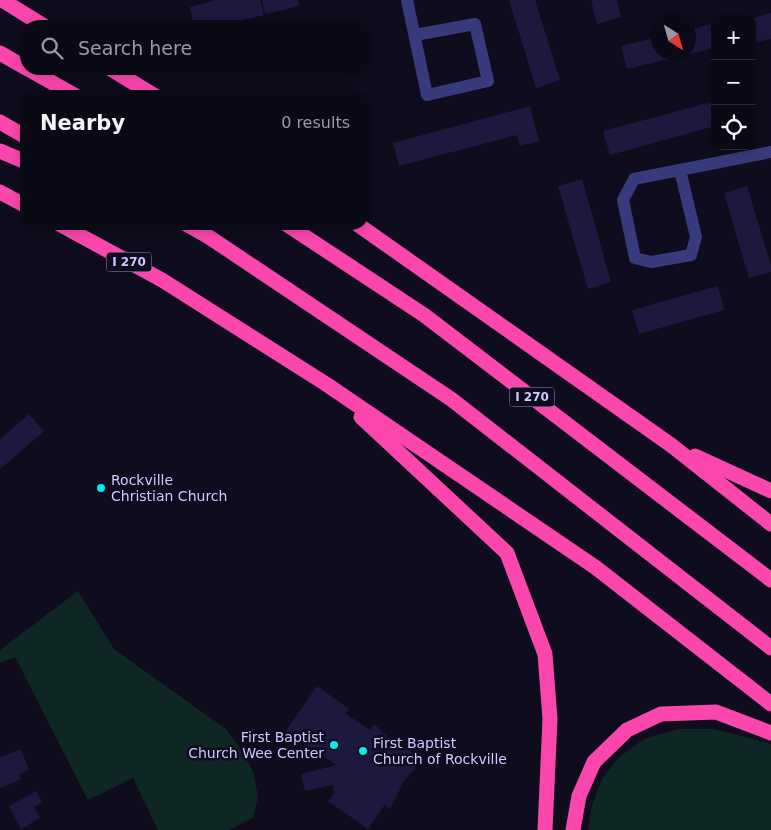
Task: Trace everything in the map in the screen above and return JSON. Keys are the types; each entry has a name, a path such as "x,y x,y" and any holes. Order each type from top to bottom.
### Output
{"highway":[{"path":"2,0 34,20"},
{"path":"0,53 20,64"},
{"path":"39,75 66,90"},
{"path":"121,75 145,90"},
{"path":"0,122 20,134"},
{"path":"0,151 20,159"},
{"path":"0,192 20,203"},
{"name":"I 270","path":"70,230 162,280 326,384 595,567 771,704"},
{"path":"193,230 210,237"},
{"path":"197,230 451,399 771,648"},
{"name":"I 270","path":"295,230 424,314 771,580"},
{"path":"366,230 671,445 771,524"},
{"path":"326,384 508,553 545,654 550,719 545,830"},
{"path":"671,445 771,491"},
{"path":"573,830 579,796 594,762 627,730 661,714 716,712 771,733"}],"street":[{"path":"407,0 427,95 488,82 475,24 415,35"},
{"path":"680,170 696,237 691,255 651,262 635,258 622,200 634,179 771,152"}],"green space":[{"path":"78,591 114,649 226,729 243,752 254,774 258,797 253,818 228,830 158,830 133,778 88,800 15,657 0,663 0,650"},
{"path":"679,729 715,729 771,744 771,830 588,830 592,805 602,779 618,758 644,739"}],"building":[{"path":"216,0 260,0 264,15 243,20 193,20 190,7"},
{"path":"262,0 298,0 299,6 265,14"},
{"path":"509,0 535,0 560,80 536,88"},
{"path":"591,0 617,0 621,17 597,24"},
{"path":"771,13 771,39 757,42 756,17"},
{"path":"711,24 711,49 696,53 696,28"},
{"path":"651,39 651,60 665,60 627,69 621,46"},
{"path":"711,102 711,127 610,155 603,131"},
{"path":"530,106 539,141 520,146 517,135 399,166 393,143"},
{"path":"582,179 611,282 588,289 558,186"},
{"path":"747,186 771,265 771,272 749,278 724,193"},
{"path":"718,286 724,310 639,334 632,310"},
{"path":"29,414 44,431 0,469 0,439"},
{"name":"First Baptist Church of Rockville","path":"317,686 349,709 346,714 370,730 374,724 397,745 425,758 404,781 390,809 385,804 368,829 328,801 334,793 333,785 305,791 301,774 336,765 285,732"},
{"path":"21,749 29,770 19,774 21,779 0,788 0,757"},
{"path":"36,791 42,802 34,807 40,818 21,829 9,806"}],"place":[{"name":"Rockville Christian Church","path":"101,488"},
{"name":"First Baptist Church Wee Center","path":"334,745"},
{"name":"First Baptist Church of Rockville","path":"363,751"}]}
